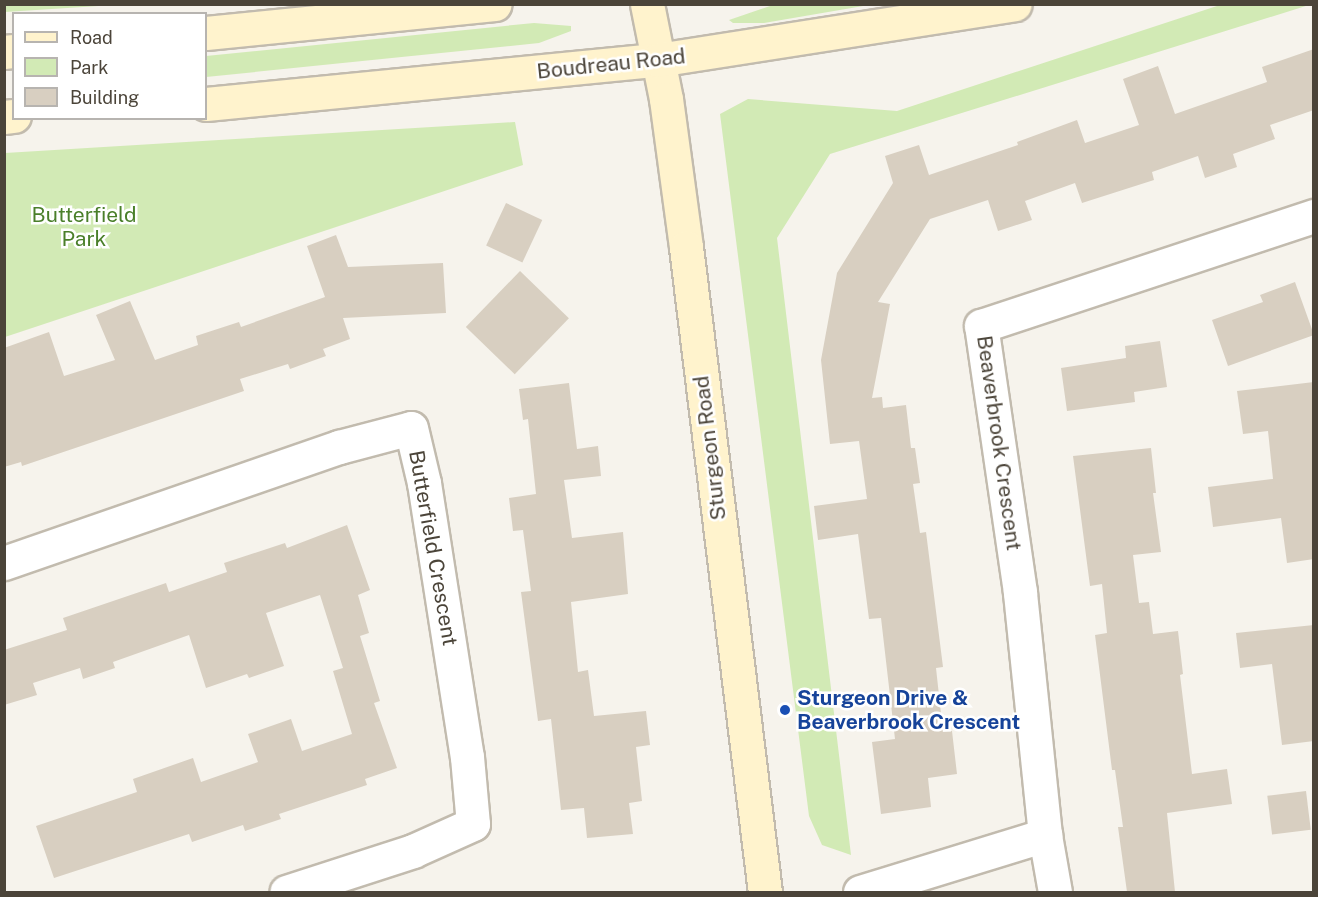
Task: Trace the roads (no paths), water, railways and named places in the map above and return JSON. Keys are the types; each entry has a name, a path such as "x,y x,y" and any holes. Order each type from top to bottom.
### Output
{"main road":[{"path":"207,33 495,4"},
{"name":"Sturgeon Road","path":"647,4 658,60 686,246 765,892"},
{"name":"Boudreau Road","path":"207,104 658,60 1015,4"}],"street":[{"name":"Beaverbrook Crescent","path":"1055,892 1045,835 1020,592 981,326 1314,216"},
{"name":"Butterfield Crescent","path":"4,563 339,447 411,428 424,483 464,734 473,824 413,850 286,892"},
{"path":"860,892 1045,835"}],"place":[{"name":"Sturgeon Drive & Beaverbrook Crescent","path":"785,710"}],"park label":[{"name":"Butterfield Park","path":"84,227"}]}
